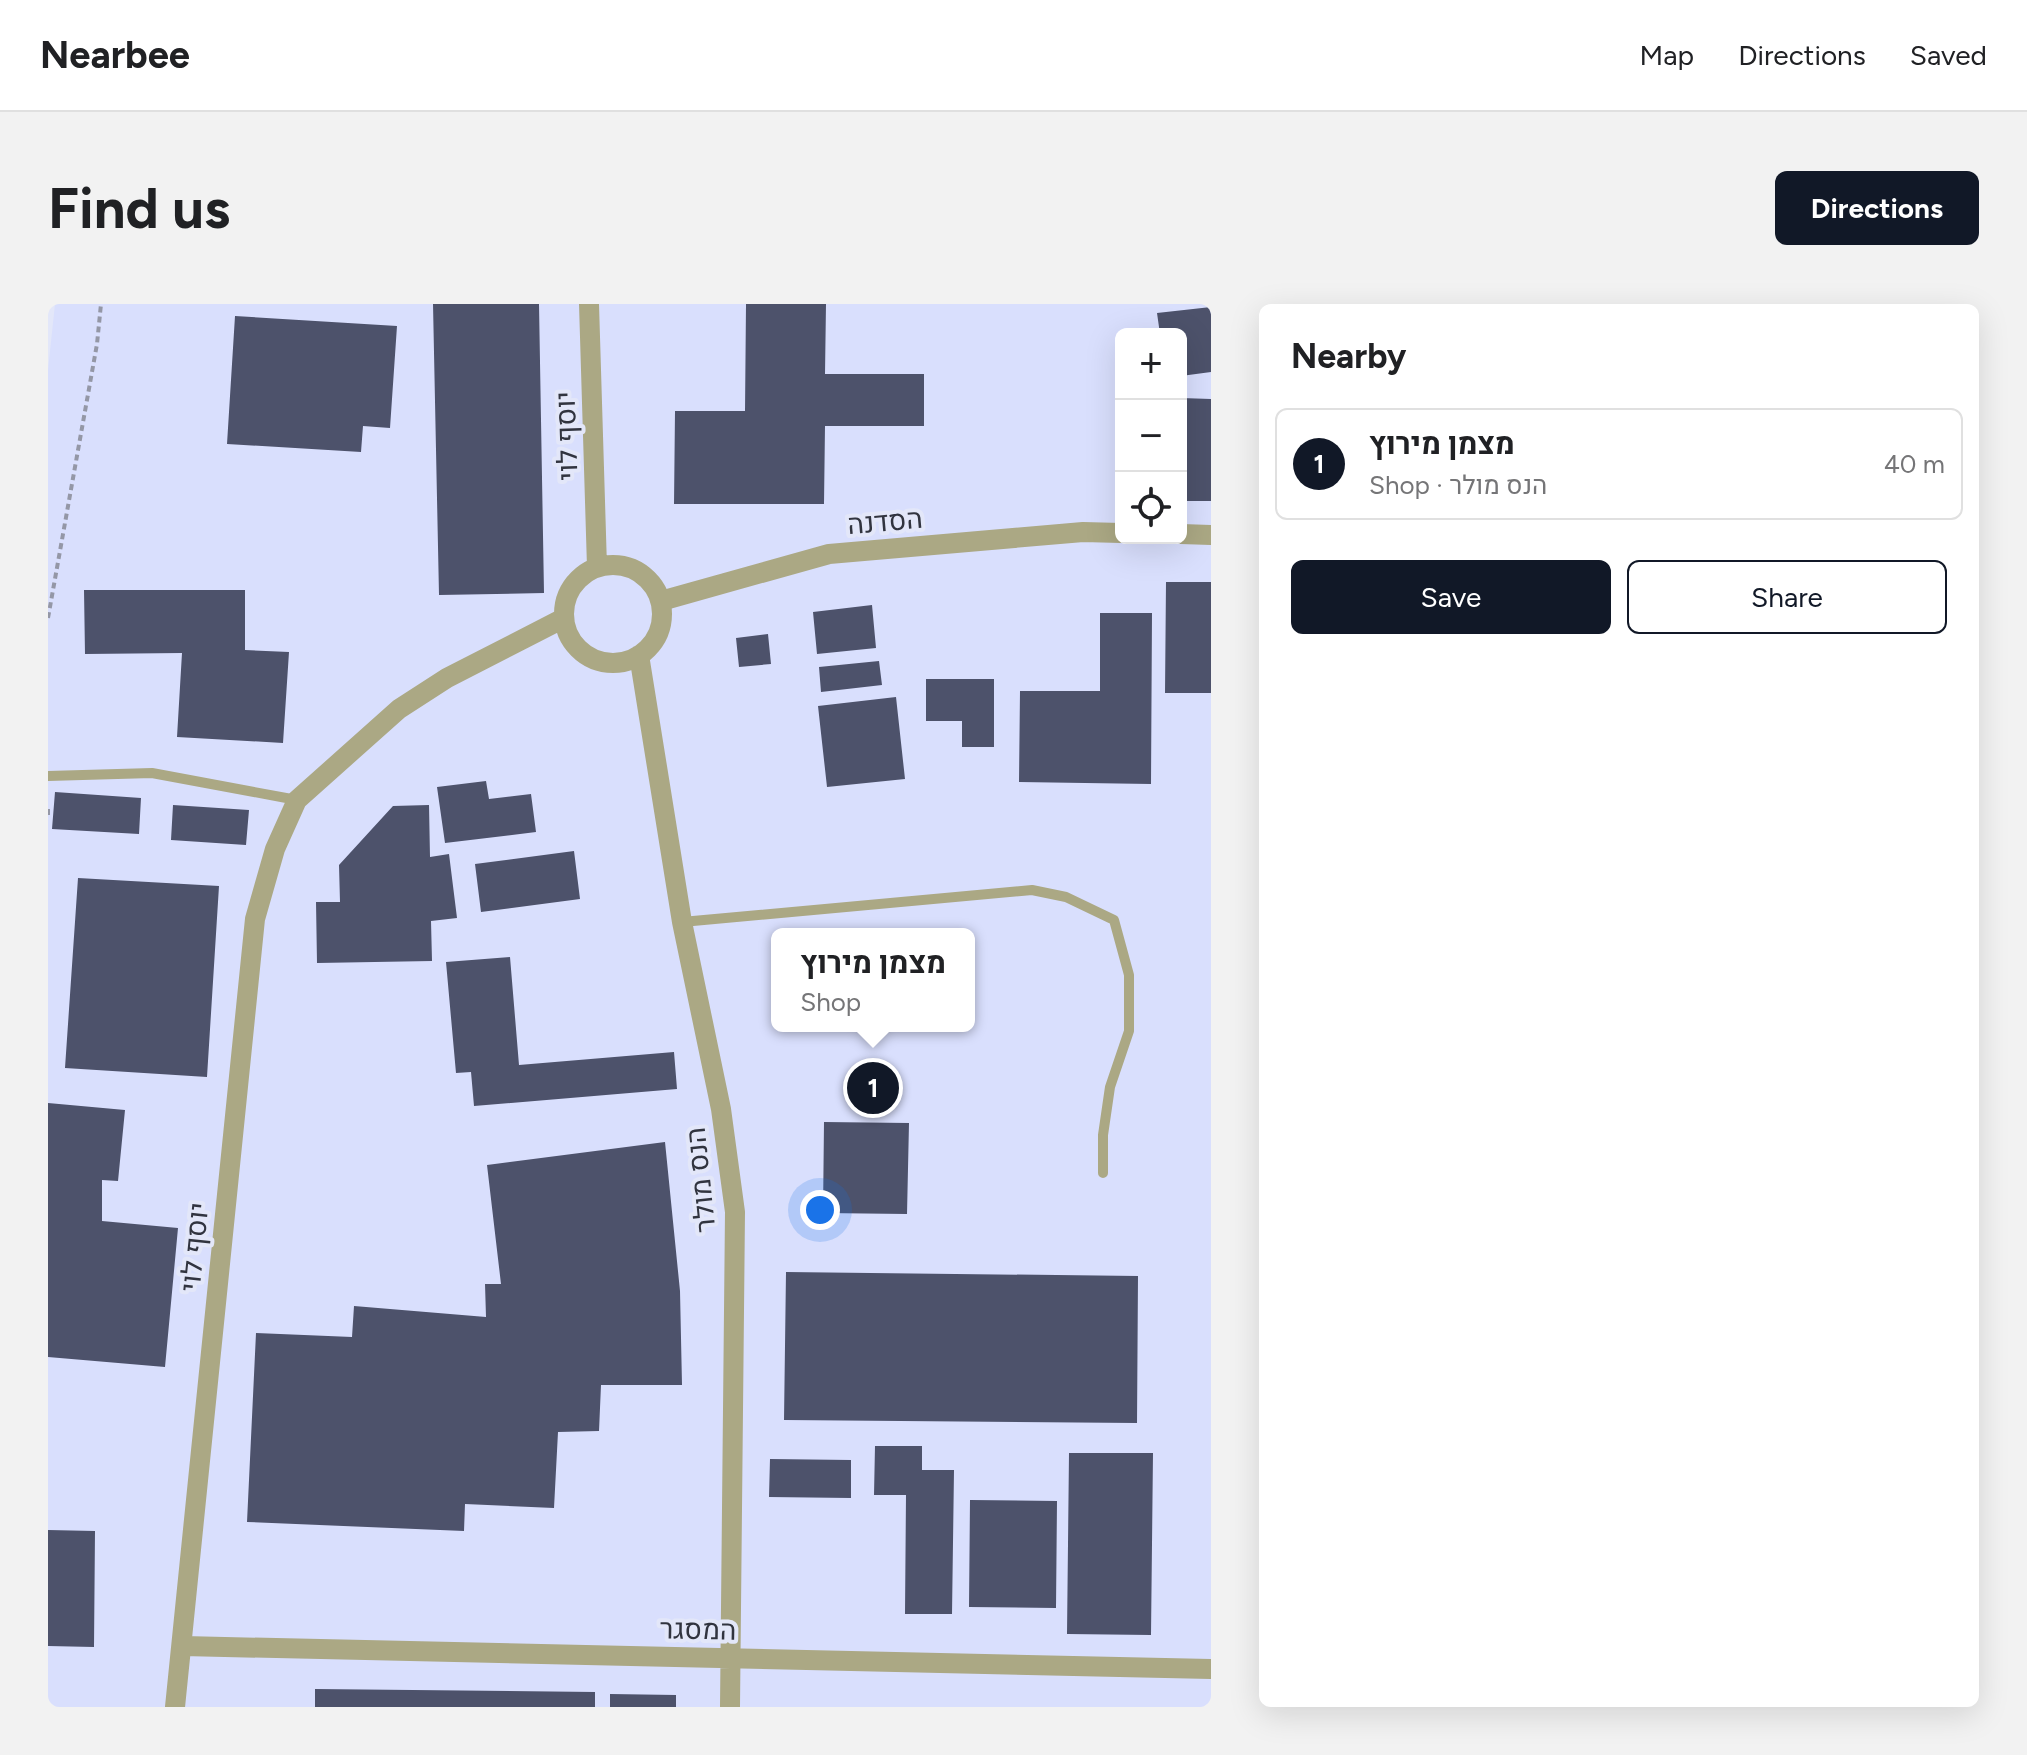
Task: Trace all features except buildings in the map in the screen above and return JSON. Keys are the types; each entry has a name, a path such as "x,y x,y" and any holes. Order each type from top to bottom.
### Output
{"street":[{"name":"יוסף לוי","path":"589,304 597,567"},
{"name":"הסדנה","path":"661,601 829,554 1083,532 1115,533"},
{"path":"1187,534 1211,535"},
{"path":"614,564 642,574 654,586 661,601 660,628 652,643 639,655 624,662 592,658 568,635 564,618 571,588 582,575 597,567 614,564"},
{"path":"297,800 399,709 447,678 564,618"},
{"name":"הנס מולר","path":"639,655 682,922 721,1109 735,1212 730,1707"},
{"name":"יוסף לוי","path":"175,1707 255,919 275,849 297,800"},
{"name":"המסגר","path":"183,1646 1211,1669"}],"lane":[{"path":"48,776 152,773 297,800"},
{"path":"682,922 1032,890 1066,897 1114,920 1129,975 1129,1031 1110,1087 1103,1135 1103,1173"}],"path":[{"path":"48,618 97,344 101,304"},
{"path":"48,809 48,819"}],"shaded area":[{"path":"55,304 1211,304 1211,1707 48,1707 48,370"}],"place":[{"name":"מצמן מירוץ","path":"873,1088"}]}
